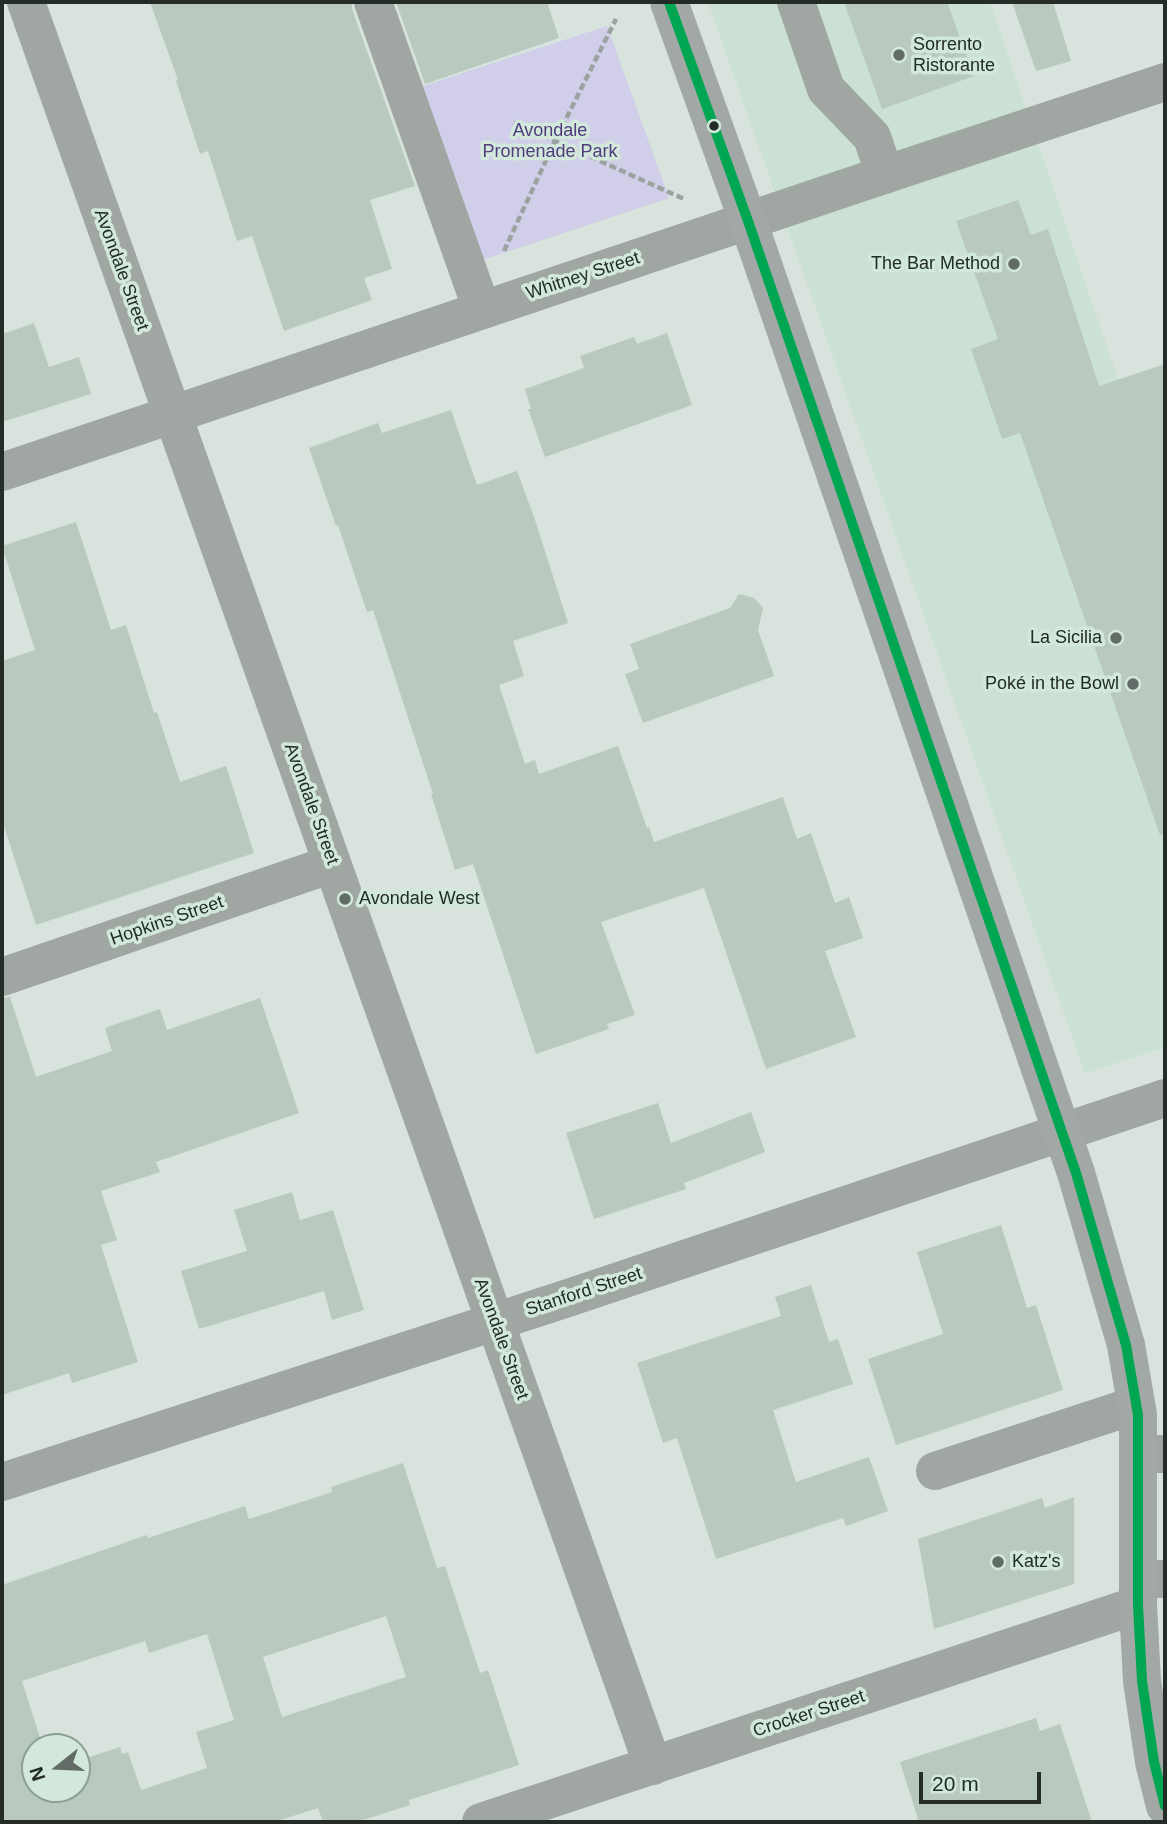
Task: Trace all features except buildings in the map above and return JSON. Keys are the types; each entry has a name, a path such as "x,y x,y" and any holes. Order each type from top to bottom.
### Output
{"main road":[{"path":"669,2 748,221 1062,1133 1126,1345 1138,1415 1151,1454 1147,1588 1153,1673 1154,1762 1165,1806"}],"street":[{"name":"Avondale Street","path":"26,2 653,1766"},
{"path":"373,2 482,310"},
{"path":"796,2 826,89 872,137 885,175"},
{"name":"Whitney Street","path":"2,472 1165,82"},
{"name":"Hopkins Street","path":"2,977 332,864"},
{"name":"Stanford Street","path":"2,1482 495,1322 1165,1098"},
{"path":"935,1471 1136,1405"},
{"name":"Crocker Street","path":"481,1822 653,1766 1147,1588"}],"path":[{"path":"500,261 615,19"},
{"path":"514,122 684,200"}],"shaded area":[{"path":"708,2 990,2 1165,518 1165,1047 1085,1073"}],"green space":[{"name":"Avondale Promenade Park","path":"607,26 669,198 476,262 417,88"}],"transit line":[{"path":"669,2 748,221 1076,1173 1126,1345 1138,1415 1138,1605 1142,1681 1154,1762 1165,1806"}],"place":[{"name":"Sorrento Ristorante","path":"899,55"},
{"name":"The Bar Method","path":"1014,264"},
{"name":"La Sicilia","path":"1116,638"},
{"name":"Poké in the Bowl","path":"1133,684"},
{"name":"Avondale West","path":"345,899"},
{"name":"Katz's","path":"998,1562"}]}
